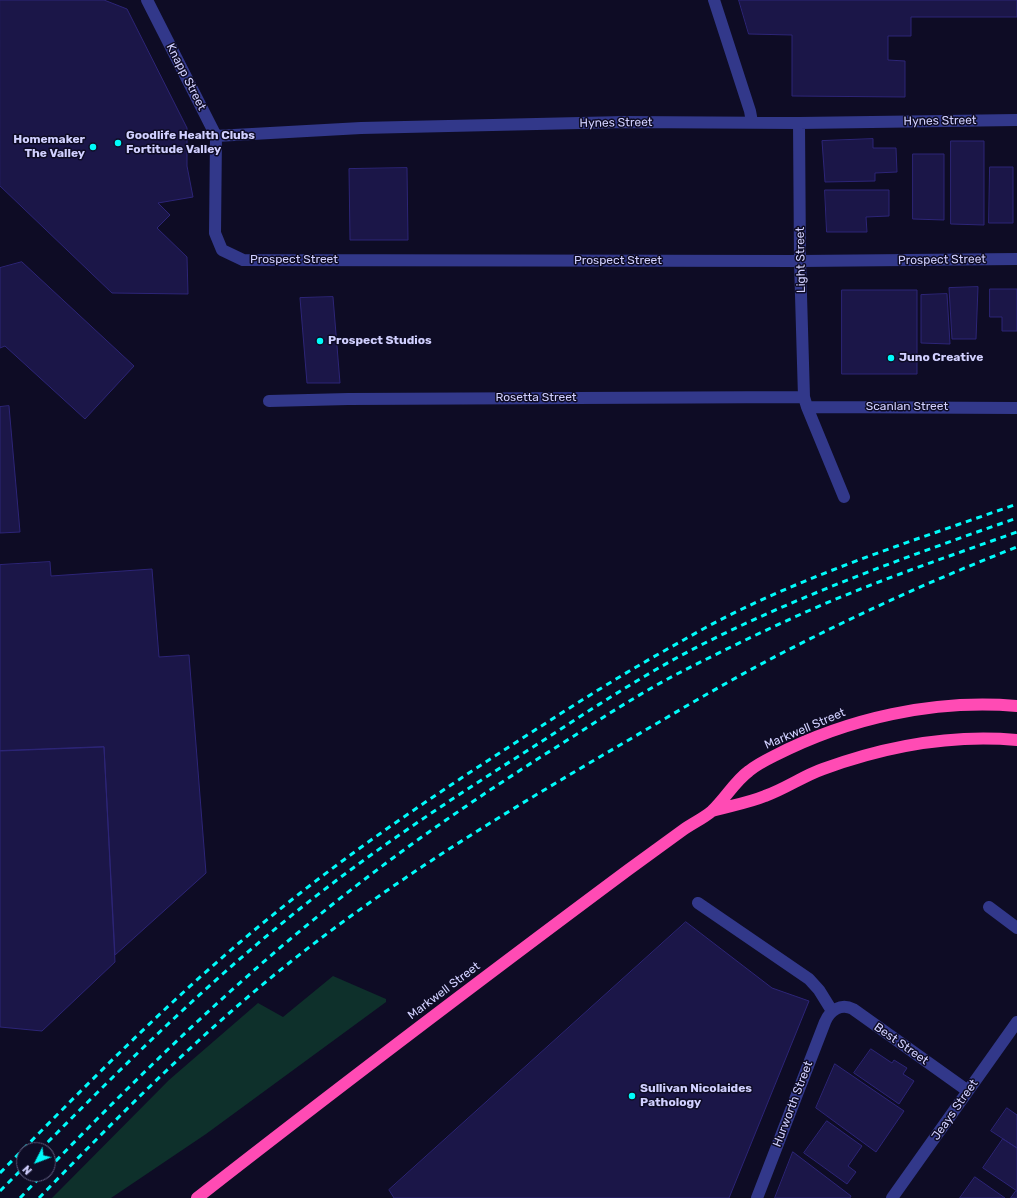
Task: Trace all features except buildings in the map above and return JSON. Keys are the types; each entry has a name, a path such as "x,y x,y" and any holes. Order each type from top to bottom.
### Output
{"highway":[{"name":"Markwell Street","path":"197,1198 268,1142 580,906 682,831 712,811 748,771 773,756 846,726 906,712 975,704 1017,706"},
{"name":"Markwell Street","path":"712,811 765,796 821,769 873,752 930,741 977,738 1017,740"}],"street":[{"name":"Knapp Street","path":"147,0 216,136 214,233 222,250"},
{"path":"714,0 750,111 752,122"},
{"name":"Hynes Street","path":"216,136 361,128 624,122 1017,120"},
{"name":"Light Street","path":"799,122 800,261 806,402"},
{"name":"Prospect Street","path":"222,250 243,260 800,261 1017,259"},
{"name":"Rosetta Street","path":"269,401 356,399 806,402"},
{"path":"806,402 844,497"},
{"name":"Scanlan Street","path":"806,402 1017,408"},
{"path":"698,902 808,979 819,990 832,1011"},
{"path":"989,907 1017,928"},
{"name":"Best Street","path":"832,1011 844,1006 853,1009 968,1091"},
{"name":"Hurworth Street","path":"757,1198 827,1017 832,1011"},
{"name":"Jeays Street","path":"892,1198 1017,1022"}],"green space":[{"path":"333,976 386,999 386,1002 206,1134 111,1198 52,1198 169,1080 258,1003 283,1017"}],"railway":[{"path":"0,1173 135,1037 242,941 309,886 371,840 467,774 623,675 732,614 774,594 842,566 1017,504"},
{"path":"48,1142 191,1003 286,920 376,851 501,767 596,706 705,643 820,591 1017,518"},
{"path":"56,1161 162,1055 281,947 386,863 517,772 640,695 675,675 741,642 808,611 860,590 1017,532"},
{"path":"39,1198 168,1069 249,996 333,929 421,868 557,782 761,664 899,596 1017,547"},
{"path":"0,1191 16,1175"},
{"path":"20,1198 35,1182"}],"place":[{"name":"Goodlife Health Clubs Fortitude Valley","path":"118,143"},
{"name":"Homemaker The Valley","path":"93,147"},
{"name":"Prospect Studios","path":"320,341"},
{"name":"Juno Creative","path":"891,358"},
{"name":"Sullivan Nicolaides Pathology","path":"632,1096"}]}
